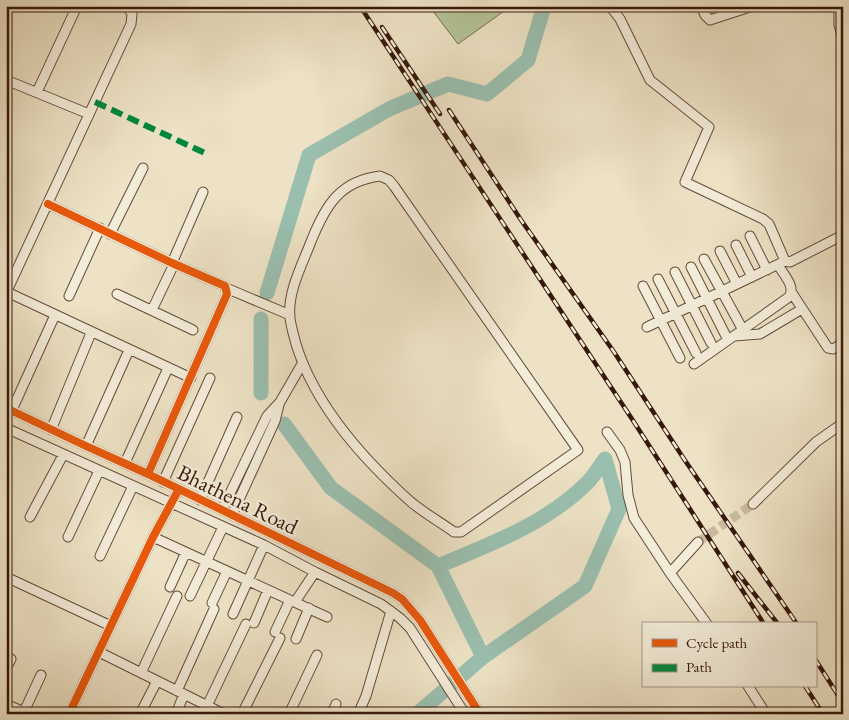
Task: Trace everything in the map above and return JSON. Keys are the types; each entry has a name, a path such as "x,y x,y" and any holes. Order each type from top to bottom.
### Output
{"street":[{"path":"37,92 76,6"},
{"path":"127,6 132,14 131,24 7,293 190,378"},
{"path":"610,6 620,19 650,80 709,127 685,182 758,216 769,224 792,293 828,348 833,349 843,343"},
{"path":"701,6 710,20 753,6"},
{"path":"838,6 839,25 843,38"},
{"path":"6,80 89,114"},
{"path":"110,234 143,168"},
{"path":"384,177 394,186 578,450 469,528 461,532 454,532 412,503 354,445 336,422 302,364 292,331 290,315 294,287 326,208 335,197 350,185 366,178 384,177"},
{"path":"152,310 203,192"},
{"path":"48,204 226,288 290,315"},
{"path":"68,296 100,228"},
{"path":"647,327 782,263 790,262 843,235"},
{"path":"750,236 767,270"},
{"path":"736,245 752,277"},
{"path":"720,251 738,284"},
{"path":"704,259 743,330"},
{"path":"691,267 731,338"},
{"path":"675,272 711,343"},
{"path":"658,279 696,353"},
{"path":"643,286 680,358"},
{"path":"148,474 227,294 226,288"},
{"path":"694,364 792,293"},
{"path":"117,294 193,330"},
{"path":"731,338 760,334 802,309"},
{"path":"9,409 55,316"},
{"path":"51,430 91,332"},
{"path":"86,446 129,350"},
{"path":"222,510 267,416 280,402 302,364"},
{"path":"125,463 168,368"},
{"path":"163,482 210,378"},
{"path":"232,515 275,421 280,402"},
{"name":"Bhathena Road","path":"9,409 393,593 402,599 420,620 480,714"},
{"path":"200,500 237,417"},
{"path":"753,504 816,442 843,423"},
{"name":"Bhathena Road","path":"6,428 264,545 381,604 410,628 464,712"},
{"path":"607,432 620,450 625,462 628,496 634,518 670,573 706,622"},
{"path":"30,518 62,455"},
{"path":"68,537 99,471"},
{"path":"100,556 133,486"},
{"path":"69,714 153,537 179,489"},
{"path":"190,596 223,527"},
{"path":"153,537 327,617"},
{"path":"670,573 698,542"},
{"path":"233,614 264,545"},
{"path":"170,588 186,552"},
{"path":"176,714 181,692 227,571"},
{"path":"242,714 292,601 315,572"},
{"path":"6,577 111,626"},
{"path":"99,652 181,692 215,711 250,624 268,590"},
{"path":"141,673 177,596"},
{"path":"296,639 309,608"},
{"path":"358,714 366,696 391,611"},
{"path":"289,714 317,655"},
{"path":"6,669 11,660"},
{"path":"6,704 23,713 41,675"},
{"path":"140,714 157,681"},
{"path":"749,688 766,714"},
{"path":"332,714 336,704"}],"green space":[{"path":"429,6 511,6 458,44"}],"waterway":[{"path":"267,293 309,155 389,109 448,84 487,94 528,60 544,6"},
{"path":"261,319 261,393"},
{"path":"284,424 331,488 438,566 498,541 556,509 589,481 605,459 619,509 585,586 483,657 417,714"},
{"path":"438,566 483,657"}],"tunnel":[{"path":"698,542 753,504"}],"railway":[{"path":"360,6 632,419 763,622"},
{"path":"382,27 440,114"},
{"path":"449,110 521,220 614,352 684,459 796,622"},
{"path":"738,573 776,622"},
{"path":"816,661 843,703"},
{"path":"806,688 823,714"}],"marked path":[{"path":"95,102 205,153"}],"cycle path":[{"path":"48,204 225,286 227,294 148,474"},
{"path":"6,408 148,474 393,593 402,599 420,620 480,714"},
{"path":"69,714 153,537 179,489"}]}
